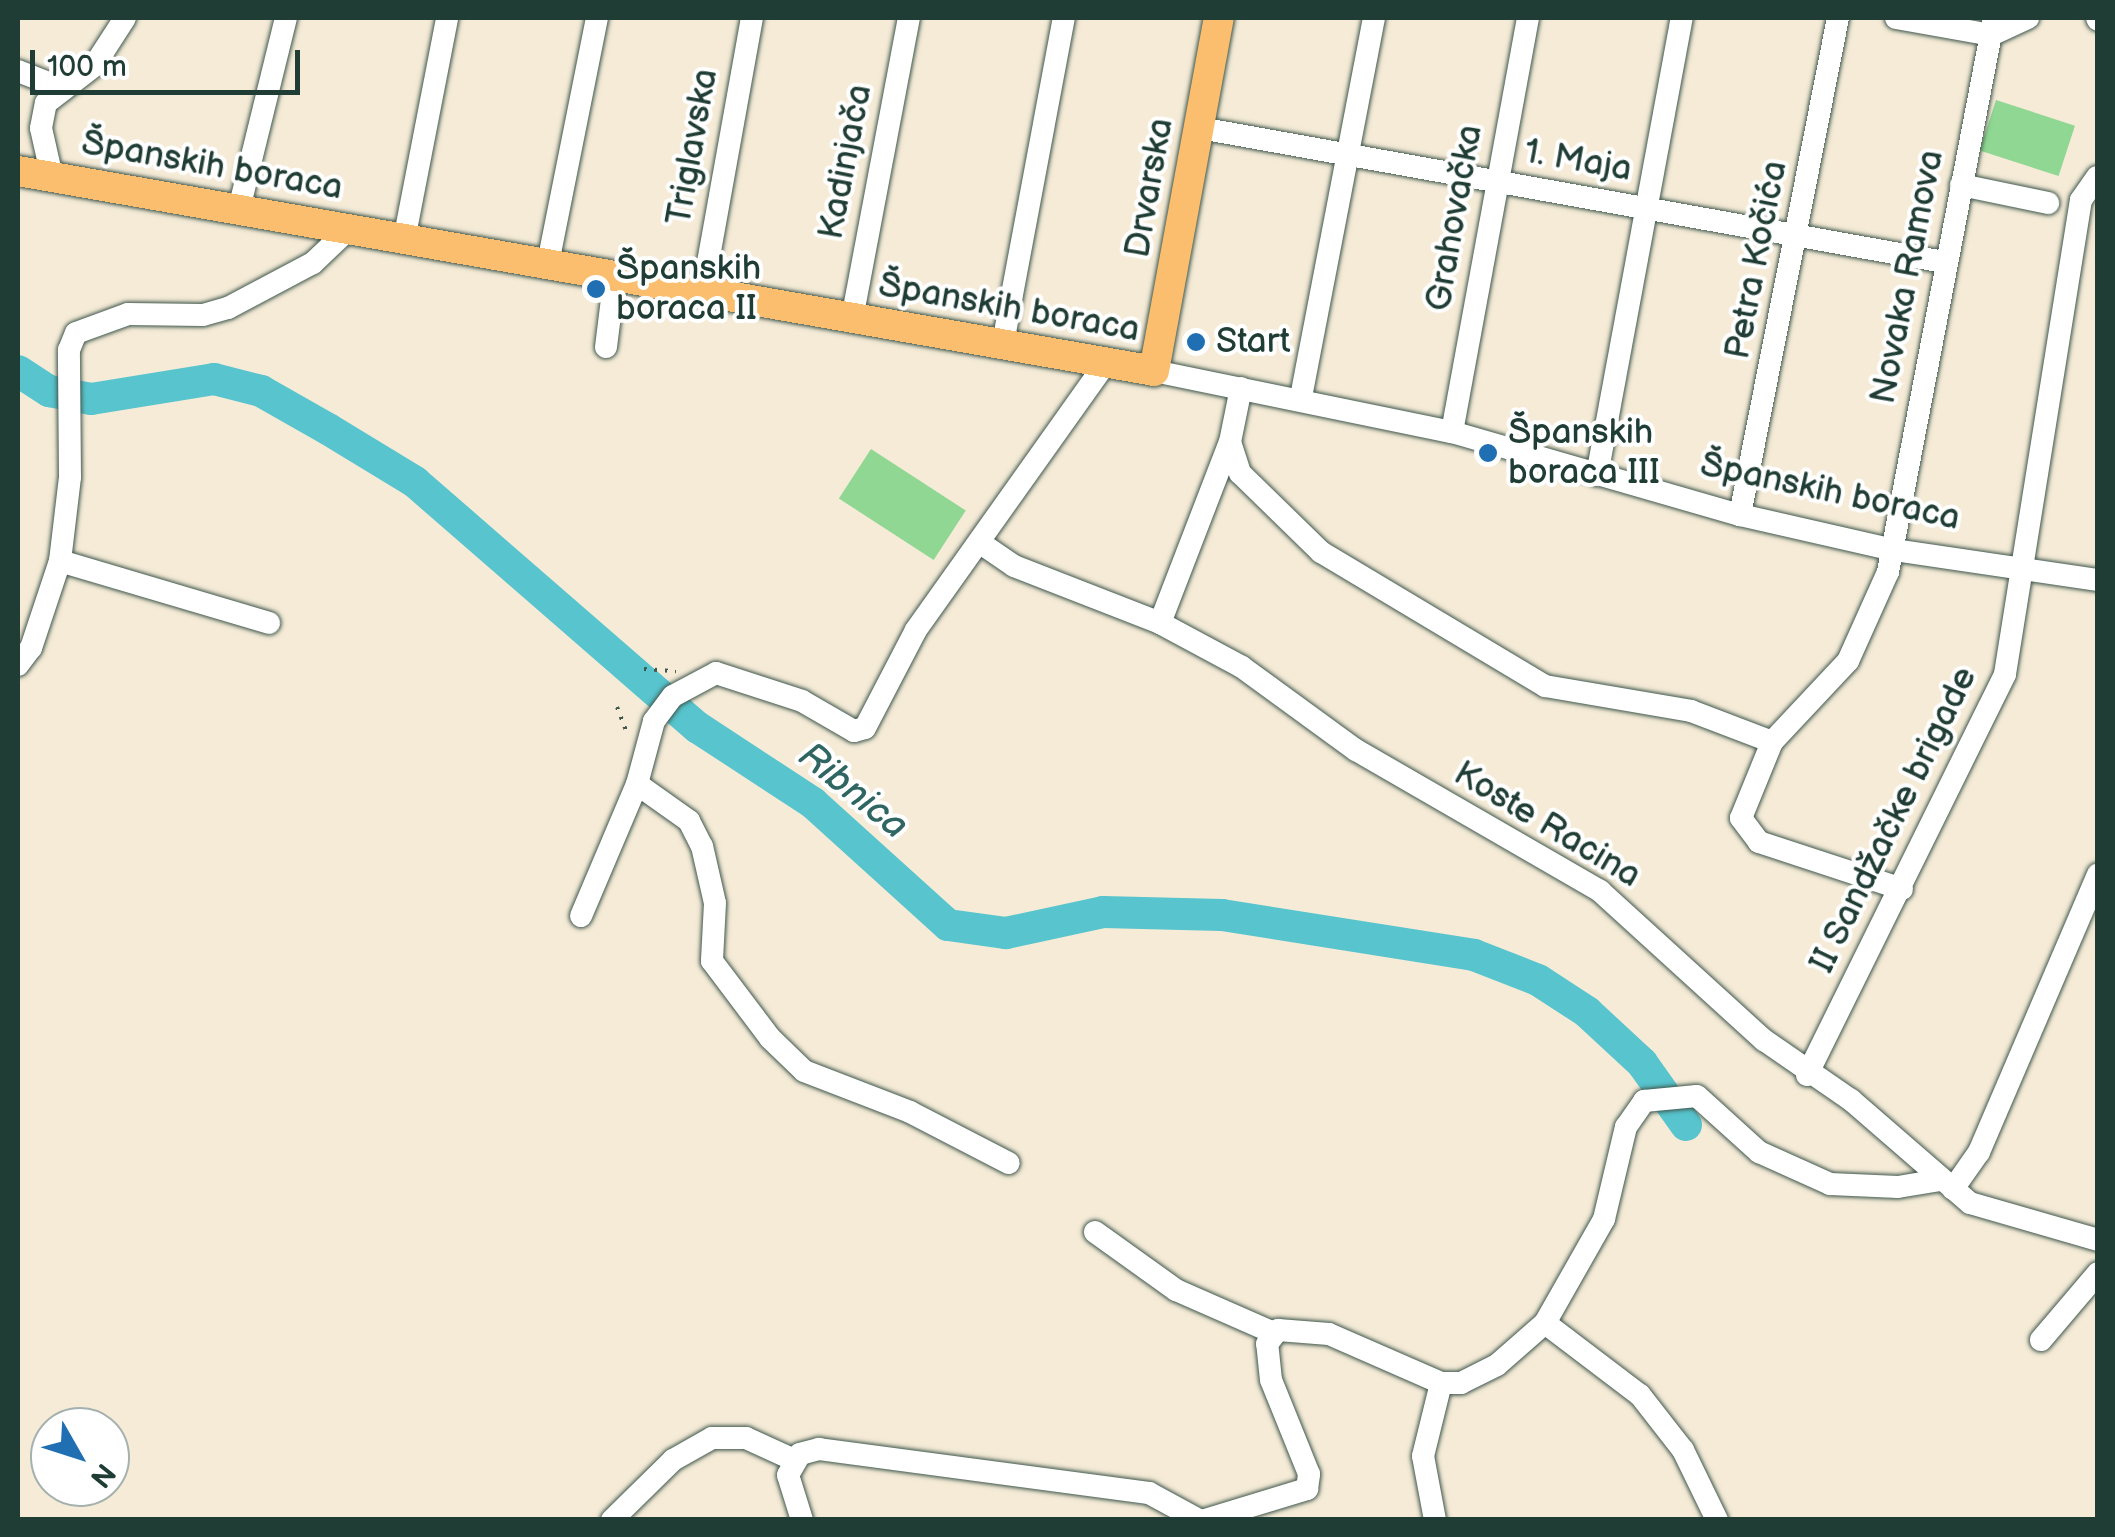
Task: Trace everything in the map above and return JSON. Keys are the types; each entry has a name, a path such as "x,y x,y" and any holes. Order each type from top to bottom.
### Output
{"main road":[{"name":"Drvarska","path":"1154,371 1219,18"},
{"name":"Španskih boraca","path":"18,171 1154,371"}],"street":[{"path":"52,177 40,115 64,89 94,66 125,18"},
{"path":"240,209 286,18"},
{"path":"404,240 447,18"},
{"path":"548,263 598,18"},
{"name":"Triglavska","path":"703,290 752,18"},
{"name":"Kadinjača","path":"852,319 909,18"},
{"path":"1004,343 1064,18"},
{"path":"1301,397 1374,18"},
{"name":"Grahovačka","path":"1452,432 1528,18"},
{"path":"1597,475 1650,209 1682,18"},
{"name":"Petra Kočića","path":"1740,515 1799,236 1838,18"},
{"path":"1896,18 1992,26 2028,18"},
{"name":"Novaka Ramova","path":"1902,889 1748,836 1742,806 1772,742 1848,661 1878,603 1894,550 1944,262 1992,26"},
{"path":"18,71 64,89"},
{"name":"1. Maja","path":"1200,128 1944,262"},
{"name":"II Sandžačke brigade","path":"1808,1075 2004,674 2081,200 2097,177"},
{"path":"1961,184 2048,204"},
{"path":"18,665 31,648 60,561 71,342 86,325 128,314 202,315 228,308 313,263 351,228"},
{"path":"606,347 615,275"},
{"path":"581,916 637,784 654,722 674,696 716,672 802,700 854,731 866,728 916,630 1106,363"},
{"name":"Španskih boraca","path":"1154,371 1301,397 1452,432 1740,515 1894,550 2098,580"},
{"path":"1160,623 1230,442 1241,388"},
{"path":"1230,442 1240,472 1322,552 1545,686 1691,711 1772,742"},
{"name":"Koste Racina","path":"979,542 1014,566 1160,623 1242,667 1422,791 1626,909 1808,1075 1851,1100 1946,1184 1977,1206 2098,1240"},
{"path":"60,561 91,575 269,623"},
{"path":"637,784 689,822 702,846 715,903 712,961 770,1038 804,1071 910,1112 1009,1163"},
{"path":"1095,1232 1176,1290 1274,1333 1329,1334 1441,1383 1478,1376 1544,1323 1604,1219 1626,1127 1644,1101 1684,1094 1708,1103 1759,1152 1795,1173 1856,1189 1946,1184 1979,1152 2098,874"},
{"path":"2041,1340 2098,1273"},
{"path":"1544,1323 1647,1404 1682,1450 1717,1520"},
{"path":"802,1520 788,1484 794,1460 809,1450 827,1449 1149,1494 1202,1520 1307,1489 1309,1474 1271,1380 1267,1344 1274,1333"},
{"path":"1435,1520 1423,1456 1441,1383"},
{"path":"612,1520 674,1460 712,1438 746,1438 794,1460"}],"green space":[{"path":"1996,100 2075,126 2059,176 1980,150"},
{"path":"871,449 966,511 934,560 839,498"}],"waterway":[{"name":"Ribnica","path":"18,371 49,391 91,399 214,379 261,391 328,429 415,482 697,727 813,803 948,925 1006,933 1103,912 1222,915 1474,955 1538,980 1587,1012 1642,1063 1686,1125"}],"place":[{"name":"Španskih boraca II","path":"596,289"},
{"name":"Start","path":"1196,342"},
{"name":"Španskih boraca III","path":"1488,453"}]}
